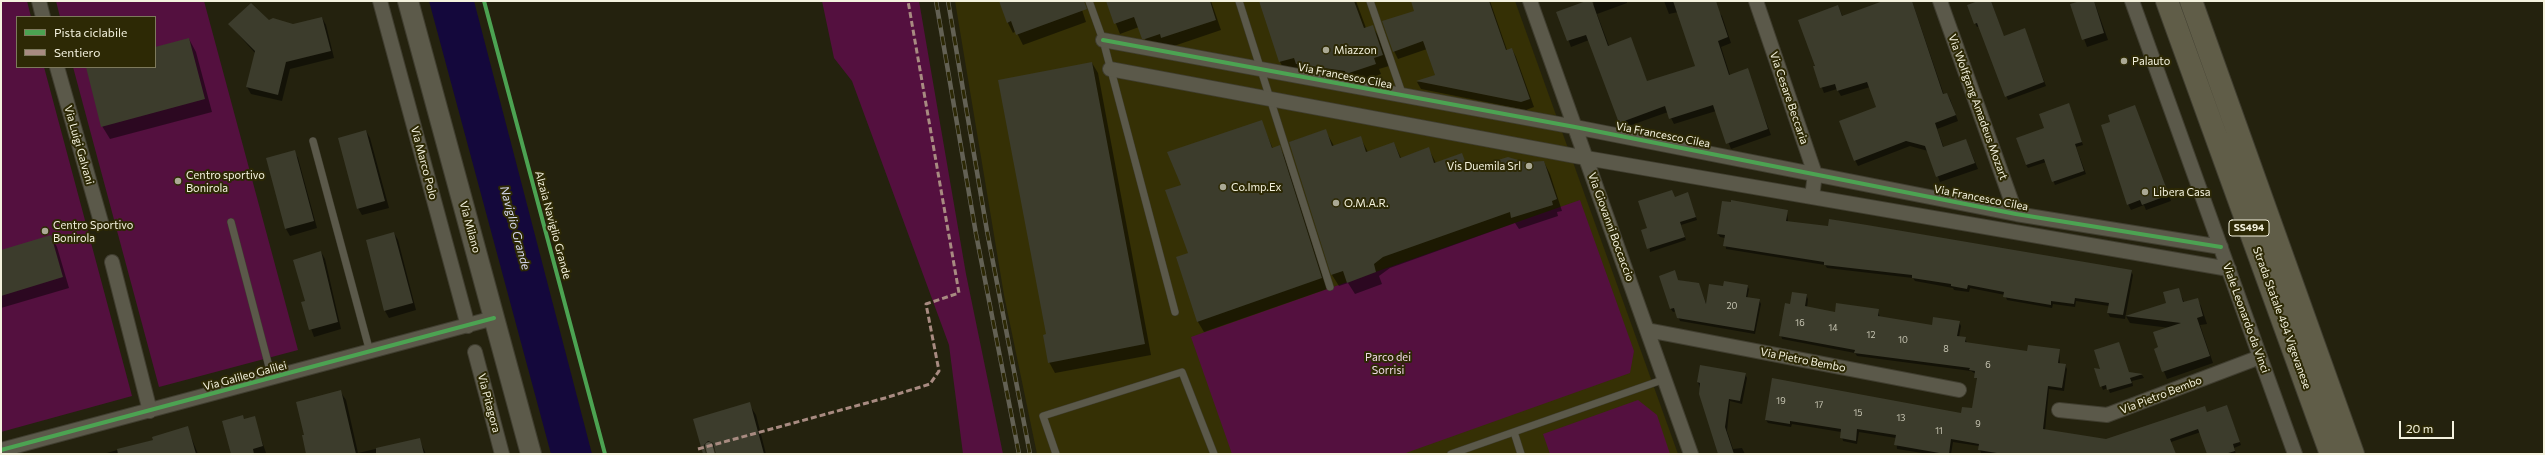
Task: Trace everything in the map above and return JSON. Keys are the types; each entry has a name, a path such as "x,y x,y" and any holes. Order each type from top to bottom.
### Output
{"main road":[{"name":"Via Milano","path":"408,1 530,454"},
{"name":"Strada Statale 494 Vigevanese","path":"2167,1 2331,454"},
{"name":"Strada Statale 494 Vigevanese","path":"2190,1 2353,454"}],"street":[{"path":"39,1 43,16"},
{"name":"Via Marco Polo","path":"380,1 468,326"},
{"name":"Via Giovanni Boccaccio","path":"1530,1 1691,454"},
{"name":"Via Cesare Beccaria","path":"1756,1 1815,174 1812,196"},
{"name":"Via Wolfgang Amadeus Mozart","path":"1940,1 2016,214"},
{"name":"Viale Leonardo da Vinci","path":"2132,1 2295,454"},
{"name":"Via Francesco Cilea","path":"1103,40 1403,97 1575,127 2016,214 2221,247"},
{"name":"Via Luigi Galvani","path":"57,68 101,222"},
{"path":"1110,69 1586,158 2228,269"},
{"path":"112,262 150,411"},
{"name":"Via Galileo Galilei","path":"1,450 494,318"},
{"name":"Via Pietro Bembo","path":"1648,330 1959,390"},
{"name":"Via Pitagora","path":"475,352 502,454"},
{"name":"Via Pietro Bembo","path":"2059,410 2107,415 2260,357"}],"lane":[{"path":"1089,1 1103,40 1175,312"},
{"path":"1239,1 1262,69 1330,287"},
{"path":"1370,1 1403,97"},
{"path":"313,141 370,352"},
{"path":"231,222 272,378"},
{"path":"1056,454 1043,416 1182,372 1214,454"},
{"path":"1451,454 1665,379"},
{"path":"1514,432 1521,454"},
{"path":"710,446 711,454"}],"shaded area":[{"path":"955,1 1515,1 1678,454 1037,454 1004,295"}],"green space":[{"name":"Centro Sportivo Bonirola","path":"1,1 27,1 31,16 16,16 16,68 44,68 132,396 1,432"},
{"name":"Centro sportivo Bonirola","path":"56,1 204,1 298,350 159,387 73,68 156,68 156,16 60,16"},
{"path":"822,1 919,1 966,274 1003,454 963,454 949,345 852,81 834,58"},
{"name":"Parco dei Sorrisi","path":"1580,200 1634,351 1630,373 1403,454 1232,454 1191,337"},
{"path":"1638,400 1657,415 1670,454 1550,454 1543,434"}],"water":[{"name":"Naviglio Grande","path":"429,1 474,1 592,454 551,454"}],"building":[{"path":"999,1 1084,1 1087,9 1016,35 1011,21 1007,23"},
{"path":"1106,1 1210,1 1216,20 1161,38 1160,34 1142,39 1134,17 1114,24"},
{"path":"1259,1 1354,1 1364,28 1373,25 1383,55 1374,58 1376,64 1346,74 1345,71 1296,64 1294,58 1279,62"},
{"path":"1411,1 1489,1 1506,50 1512,48 1530,99 1521,102 1416,81 1435,75 1423,41 1393,52 1382,21 1414,11"},
{"path":"1586,1 1592,1 1608,46 1631,37 1647,81 1695,66 1673,1 1716,1 1728,37 1718,41 1729,75 1748,68 1768,129 1726,144 1713,105 1669,119 1665,106 1619,123 1586,35 1567,41 1556,12"},
{"path":"1883,1 1912,1 1943,94 1947,93 1956,115 1935,123 1943,147 1966,139 1975,163 1936,177 1925,146 1906,141 1854,161 1839,121 1876,107 1867,82 1837,91 1835,84 1820,88 1813,66 1815,66 1798,20 1838,5 1842,16"},
{"path":"1978,1 1991,1 2004,36 2025,28 2044,82 2005,97 1977,23 1974,24 1967,5"},
{"path":"2080,1 2094,1 2104,33 2082,40 2070,4"},
{"path":"251,3 269,20 273,18 293,24 322,17 331,51 286,62 278,95 246,87 255,51 228,24"},
{"path":"189,38 205,99 101,127 86,68 156,68 156,47"},
{"path":"1092,62 1145,344 1048,363 1043,335 1046,334 998,80"},
{"path":"2069,103 2082,142 2075,144 2084,171 2052,182 2044,159 2026,165 2016,138 2044,128 2039,114"},
{"path":"2135,105 2169,195 2142,205 2140,200 2127,205 2101,125 2110,122 2108,115"},
{"path":"1262,120 1272,148 1280,145 1322,278 1197,322 1176,257 1188,253 1165,190 1181,185 1167,152"},
{"path":"1326,129 1332,146 1361,136 1366,152 1394,142 1400,158 1429,147 1434,163 1462,153 1468,169 1508,157 1525,162 1544,161 1557,199 1552,201 1553,205 1511,218 1510,212 1383,257 1374,264 1376,272 1347,283 1343,271 1331,275 1289,142"},
{"path":"366,130 385,201 357,209 338,138"},
{"path":"295,150 314,221 285,229 266,158"},
{"path":"1672,190 1675,197 1688,192 1696,217 1680,222 1685,237 1647,249 1641,230 1647,228 1638,201"},
{"path":"1731,200 1788,210 1786,221 1828,226 1829,219 2132,270 2123,315 2107,313 2109,303 2075,298 2074,304 2051,301 2051,305 2003,297 2004,292 1968,285 1967,289 1951,286 1951,284 1912,278 1912,275 1824,265 1824,262 1723,246 1725,235 1717,234 1722,201 1731,202"},
{"path":"394,232 413,303 384,311 366,240"},
{"path":"51,235 63,277 1,296 1,250"},
{"path":"321,251 338,322 309,330 301,302 305,301 293,260"},
{"path":"1675,270 1678,280 1699,283 1706,304 1709,284 1723,286 1724,281 1748,285 1746,297 1760,299 1754,331 1677,318 1674,308 1670,309 1659,276"},
{"path":"2179,288 2183,302 2198,298 2203,316 2197,318 2210,356 2162,372 2154,349 2158,347 2153,332 2181,323 2125,316 2166,303 2163,292"},
{"path":"1792,292 1807,294 1805,306 1835,312 1836,303 1879,309 1878,316 1932,325 1933,317 1960,321 1957,336 1966,337 1965,342 2027,351 2028,345 2060,349 2058,363 2066,364 2062,388 2048,386 2043,429 2106,439 2205,406 2207,412 2227,405 2240,442 2233,444 2235,451 2225,454 2207,454 2198,429 2170,439 2176,454 2003,454 1978,450 1979,444 1951,439 1949,454 1945,454 1894,445 1896,435 1857,429 1856,441 1840,438 1841,429 1790,421 1790,424 1765,420 1772,378 1961,413 1962,407 1972,408 1977,378 1974,378 1975,371 1969,370 1970,368 1854,353 1855,350 1779,336 1785,303 1790,304"},
{"path":"2119,342 2129,372 2143,374 2130,378 2132,383 2107,390 2106,385 2100,387 2094,368 2100,369 2094,350"},
{"path":"1700,365 1746,373 1740,401 1729,399 1725,427 1734,454 1718,454 1699,394 1700,383 1697,382"},
{"path":"341,390 356,454 306,454 302,435 304,435 296,402"},
{"path":"750,402 764,454 716,454 713,443 708,441 704,445 706,454 703,454 693,419"},
{"path":"243,415 244,419 255,416 263,446 253,449 254,454 231,454 222,421"},
{"path":"188,426 196,454 118,454 117,449 153,440 152,437"},
{"path":"420,438 424,454 376,454 376,448"}],"railway":[{"path":"936,1 976,234 1019,454"},
{"path":"948,1 987,231 1030,454"}],"marked path":[{"path":"698,449 885,398 930,384 939,371 926,304 959,293 908,1"}],"cycle path":[{"name":"Alzaia Naviglio Grande","path":"484,1 605,454"},
{"path":"1103,40 1575,127 2016,214 2221,247"},
{"path":"1,450 494,318"}],"place":[{"name":"Miazzon","path":"1326,50"},
{"name":"Palauto","path":"2124,61"},
{"name":"Vis Duemila Srl","path":"1529,166"},
{"name":"Centro sportivo Bonirola","path":"178,181"},
{"name":"Co.Imp.Ex","path":"1223,187"},
{"name":"Libera Casa","path":"2145,192"},
{"name":"O.M.A.R.","path":"1336,203"},
{"name":"Centro Sportivo Bonirola","path":"45,231"}]}
